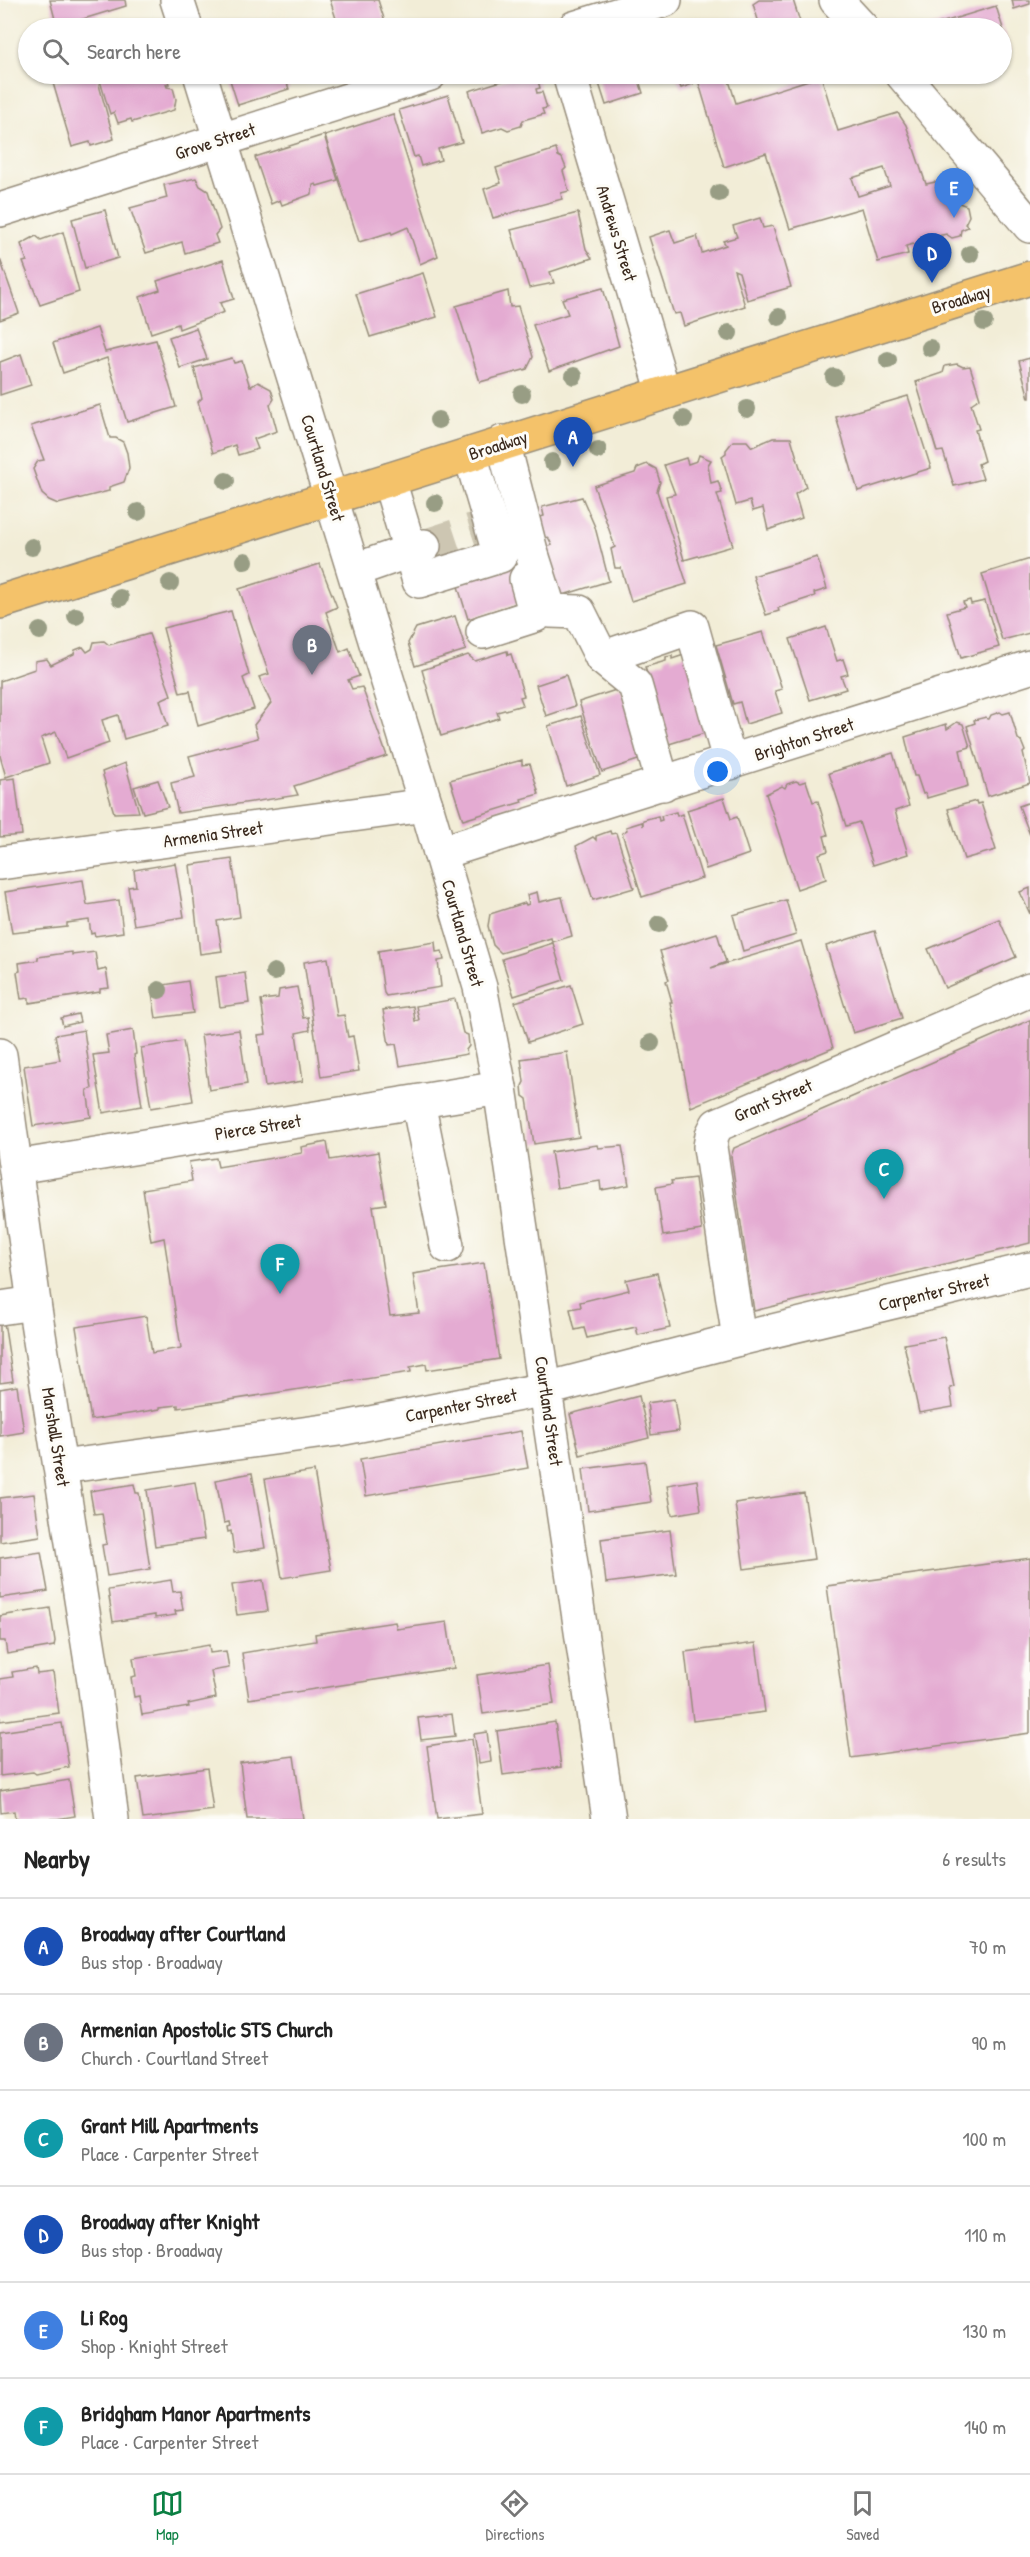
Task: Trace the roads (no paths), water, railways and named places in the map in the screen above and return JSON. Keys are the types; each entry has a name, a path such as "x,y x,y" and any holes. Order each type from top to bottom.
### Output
{"main road":[{"name":"Broadway","path":"0,602 1030,278"}],"street":[{"path":"177,0 183,18"},
{"path":"606,18 665,0"},
{"path":"836,0 853,18"},
{"name":"Courtland Street","path":"203,84 355,570 480,987 500,1088 609,1819"},
{"name":"Grove Street","path":"0,210 398,84"},
{"name":"Andrews Street","path":"571,84 664,393"},
{"path":"910,84 1030,226"},
{"path":"389,480 417,549 419,581 500,556 499,523 503,442"},
{"path":"470,454 536,615 483,632"},
{"path":"499,523 549,611 579,612 602,658 635,685 663,784"},
{"path":"355,570 417,549"},
{"path":"602,658 692,627 730,763"},
{"name":"Brighton Street","path":"440,853 1030,668"},
{"name":"Armenia Street","path":"0,863 426,805"},
{"name":"Grant Street","path":"739,1339 710,1147 711,1135 717,1125 1030,990"},
{"name":"Marshall Street","path":"0,1055 34,1303 61,1467 112,1819"},
{"name":"Pierce Street","path":"16,1167 500,1088"},
{"path":"418,1102 447,1246"},
{"name":"Carpenter Street","path":"61,1467 339,1429 546,1389 739,1339 1030,1269"},
{"path":"0,1308 34,1303"}],"tunnel":[{"path":"424,546 475,529"}],"place":[{"name":"Li Rog","path":"954,218"},
{"name":"Broadway after Knight","path":"932,283"},
{"name":"Broadway after Courtland","path":"573,467"},
{"name":"Armenian Apostolic STS Church","path":"312,675"},
{"name":"Grant Mill Apartments","path":"884,1199"},
{"name":"Bridgham Manor Apartments","path":"280,1294"}]}
